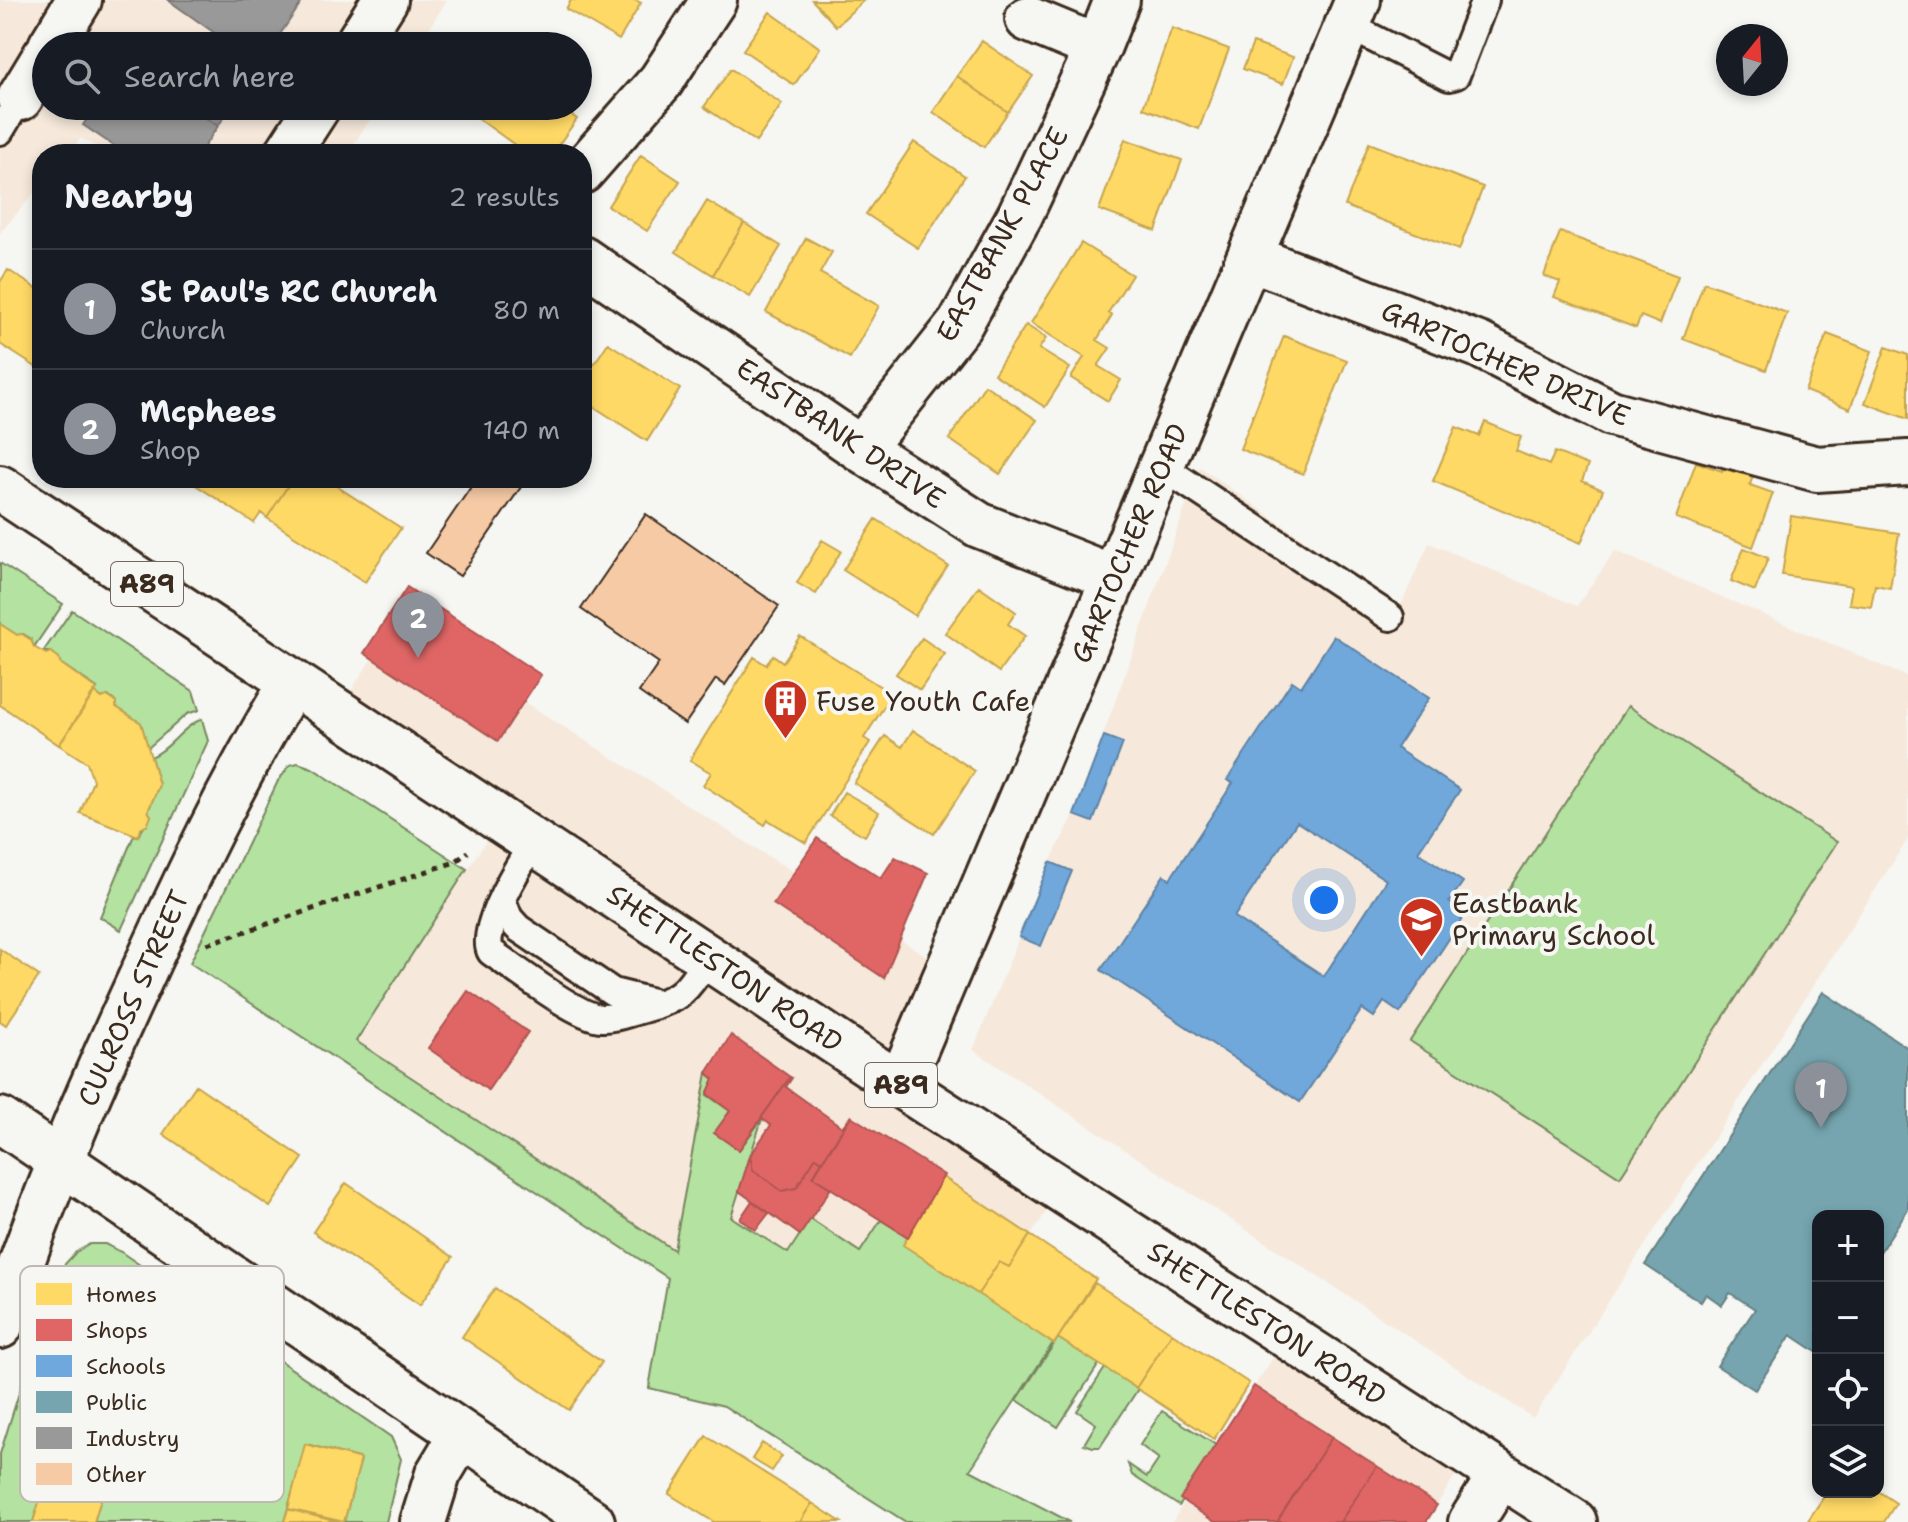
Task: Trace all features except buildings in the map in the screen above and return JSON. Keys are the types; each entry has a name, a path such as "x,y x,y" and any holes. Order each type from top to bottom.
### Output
{"street":[{"path":"60,32 79,0"},
{"path":"365,32 385,0"},
{"path":"592,160 661,81 714,0"},
{"name":"EASTBANK PLACE","path":"861,449 960,324 1020,215 1098,48 1117,0"},
{"name":"GARTOCHER ROAD","path":"900,1085 1352,13"},
{"path":"1028,19 1098,48"},
{"path":"10,114 32,78"},
{"path":"293,144 309,120"},
{"name":"GARTOCHER DRIVE","path":"1251,258 1479,345 1611,413 1817,469 1908,463"},
{"name":"EASTBANK DRIVE","path":"592,266 861,449 979,525 1114,578"},
{"name":"SHETTLESTON ROAD","path":"0,488 900,1085 1574,1522"},
{"name":"CULROSS STREET","path":"23,1266 92,1087 159,937 247,757 292,683"},
{"path":"0,1120 216,1266"},
{"name":"CULROSS STREET","path":"0,1326 20,1273"},
{"path":"284,1313 592,1522"},
{"path":"423,1522 438,1474 462,1434"},
{"path":"1471,1522 1500,1476"}],"lane":[{"path":"1352,13 1449,77 1456,75 1485,0"},
{"path":"1161,466 1390,617"},
{"path":"534,842 512,876 487,939 488,948 570,1004 591,1016 604,1018 661,1004 684,992 708,957"},
{"path":"502,900 509,918 518,928 608,988 661,1004"}],"path":[{"path":"159,937 177,948 189,950 455,862 468,852 493,815"}],"shaded area":[{"path":"0,0 447,0 427,32 32,32 32,120 370,120 354,144 91,144 81,138 76,144 32,144 32,196 0,233"},
{"name":"Eastbank Primary School","path":"1200,467 1400,607 1429,543 1577,606 1615,551 1908,677 1908,839 1533,1418 973,1050 1050,862 1074,815"},
{"path":"396,621 931,959 884,1087 1057,1195 1009,1269 923,1212 884,1313 686,1189 674,1249 356,1040 503,815 343,703"},
{"path":"1283,1343 1464,1462 1426,1522 1172,1522 1184,1503 1180,1499"}],"green space":[{"path":"0,563 63,604 34,647 31,639 23,634 17,635 0,624"},
{"path":"72,610 193,691 199,710 187,714 148,748 141,723 116,707 116,702 108,696 102,698 94,692 97,688 60,663 51,652 43,652"},
{"path":"1628,706 1837,842 1620,1177 1410,1041"},
{"path":"202,719 208,741 121,930 100,917 134,835 138,836 151,816 148,811 159,785 151,757"},
{"path":"298,763 312,768 467,869 356,1041 674,1250 707,1073 714,1079 707,1095 730,1111 715,1133 739,1150 762,1119 731,1217 788,1253 810,1219 860,1252 881,1220 1053,1343 970,1470 1070,1522 906,1522 724,1406 649,1388 668,1278 190,963 278,781 290,765"},
{"path":"90,1244 105,1244 141,1266 64,1266 76,1252"},
{"path":"1058,1338 1099,1364 1058,1427 1017,1400"},
{"path":"284,1364 391,1437 401,1459 386,1522 344,1522 361,1459 306,1444 284,1522 94,1522 100,1502 284,1502"},
{"path":"1105,1368 1138,1389 1100,1447 1093,1447 1084,1444 1096,1424 1077,1411"},
{"path":"20,1390 20,1502 39,1502 33,1522 0,1522 0,1454"},
{"path":"1162,1411 1216,1445 1179,1506 1132,1475 1128,1464 1147,1477 1159,1459 1140,1445"}],"place":[{"name":"Mcphees","path":"418,658"},
{"name":"Fuse Youth Cafe","path":"785,740"},
{"name":"Eastbank Primary School","path":"1421,958"},
{"name":"St Paul's RC Church","path":"1821,1128"}]}
